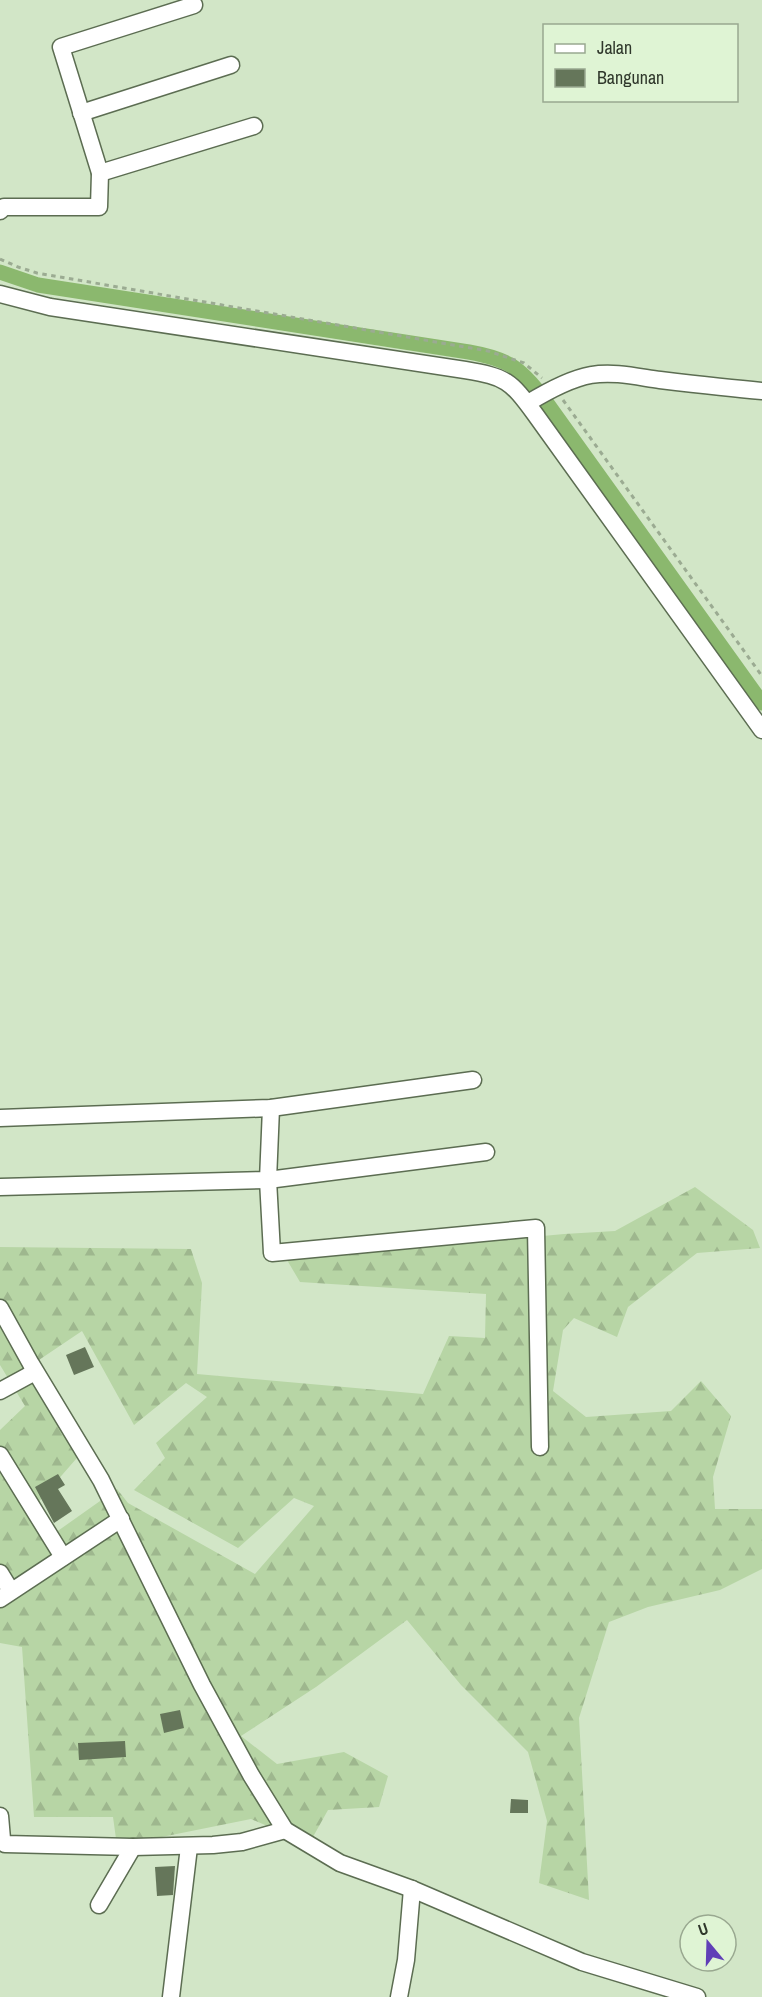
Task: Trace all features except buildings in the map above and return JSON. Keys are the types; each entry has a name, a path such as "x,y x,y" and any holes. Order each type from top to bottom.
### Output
{"street":[{"path":"0,211 4,207 99,207 100,173 61,46 194,5"},
{"path":"81,113 231,65"},
{"path":"100,173 254,126"},
{"path":"0,294 50,307 487,374 542,395 762,730"},
{"path":"542,395 584,377 609,374 762,391"},
{"path":"0,1118 271,1108 473,1080"},
{"path":"271,1108 268,1180 272,1253 536,1228 540,1447"},
{"path":"0,1187 268,1180 486,1152"},
{"path":"0,1309 35,1372 101,1480 202,1685 251,1775 285,1830 340,1863 412,1889 582,1962 697,1997"},
{"path":"0,1391 35,1372"},
{"path":"0,1455 63,1557"},
{"path":"0,1574 6,1595 121,1519"},
{"path":"0,1816 2,1839 5,1844 189,1846 242,1842 285,1830"},
{"path":"171,1997 189,1846"},
{"path":"99,1905 133,1847"},
{"path":"399,1997 406,1960 412,1889"}],"path":[{"path":"0,259 37,273 488,351 524,363 542,395 762,676"}],"green space":[{"path":"695,1187 753,1230 760,1248 697,1253 628,1307 617,1337 574,1318 563,1330 553,1391 586,1417 671,1411 701,1381 731,1416 713,1477 715,1509 762,1509 762,1569 720,1590 648,1607 609,1622 579,1718 589,1900 539,1883 547,1821 528,1752 461,1685 407,1620 316,1687 241,1736 277,1764 344,1752 388,1776 379,1807 328,1810 309,1844 251,1819 117,1846 113,1817 34,1817 22,1647 0,1643 0,1430 25,1406 0,1365 0,1247 191,1249 202,1283 197,1374 423,1394 449,1336 485,1338 486,1294 300,1282 287,1260 615,1231","holes":["82,1331 134,1425 186,1383 207,1397 156,1443 165,1458 134,1490 238,1548 294,1498 314,1506 255,1574 128,1503 117,1489 45,1540 28,1514 83,1451 30,1366"]}],"waterway":[{"path":"0,272 38,285 469,352 494,358 512,366 528,379 544,399 762,703"}]}
